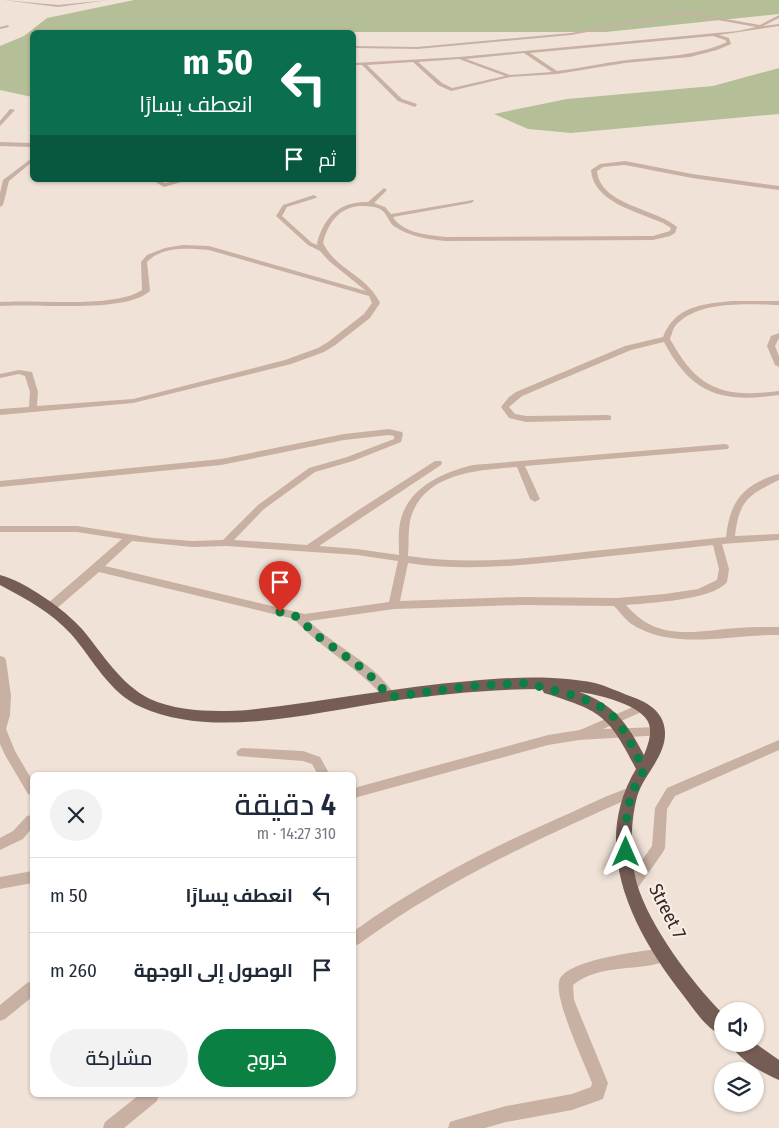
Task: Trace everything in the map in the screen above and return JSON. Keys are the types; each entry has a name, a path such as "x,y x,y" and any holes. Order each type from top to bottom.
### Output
{"main road":[{"path":"0,579 50,608 64,619 85,642 108,675 133,696 160,708 199,715 247,716 471,686 526,683 578,684 616,693 642,707 650,712 656,722 658,732"},
{"path":"526,683 576,696 598,705 612,715 626,734 644,770"},
{"name":"Street 7","path":"658,732 644,770 631,792 626,816 626,852 630,888 665,955 701,1006 714,1018"},
{"path":"751,1052 768,1066 779,1070"}],"street":[{"path":"5,0 58,6 107,0"},
{"path":"356,47 417,48 571,34 686,13 758,27 779,16"},
{"path":"356,64 459,58 711,34 779,25"},
{"path":"0,28 8,26"},
{"path":"415,61 440,84 451,90 510,76 557,73 639,60 697,56 730,41 747,30"},
{"path":"711,34 730,41"},
{"path":"524,51 557,73"},
{"path":"459,58 510,76"},
{"path":"364,64 400,100 415,105"},
{"path":"0,124 12,110"},
{"path":"0,144 30,145"},
{"path":"0,205 6,180 30,162"},
{"path":"322,249 320,243 324,228 335,212 346,206 370,204 384,208 392,223 404,229 445,239 653,238 668,236 673,232 674,227 610,196 596,184 593,178 594,170 602,165 625,162 692,176 779,188"},
{"path":"157,182 162,185 176,182"},
{"path":"370,204 384,190"},
{"path":"0,412 112,404 140,399 305,357 321,350 367,316 376,303 374,296 322,249 310,244 279,216 285,206 314,197"},
{"path":"389,216 471,201"},
{"path":"0,304 21,302 92,303 136,297 146,291 144,262 148,258 170,249 195,247 222,252 374,296"},
{"path":"666,339 669,330 679,319 688,312 709,305 740,302 779,303"},
{"path":"779,335 774,338 771,346 779,365"},
{"path":"666,339 691,377 706,388 735,395 779,393"},
{"path":"608,418 526,419 512,416 505,408 519,394 628,348 666,339"},
{"path":"0,376 19,372 29,374 34,392 33,409"},
{"path":"0,484 221,462 344,437 389,432 399,434 398,440 350,459 312,470 261,507 226,543"},
{"path":"394,605 403,560 405,523 409,510 424,491 436,480 460,471 520,464 725,447"},
{"path":"308,550 360,513 438,463"},
{"path":"520,464 535,499"},
{"path":"730,541 734,513 739,500 751,491 779,477"},
{"path":"0,529 77,529 129,538 192,544 226,543 357,552 403,560 470,564 534,561 779,537"},
{"path":"50,608 129,538"},
{"path":"97,568 298,617 310,618 394,605 521,601 617,602 664,598 699,592 719,584 724,575 717,542"},
{"path":"617,602 629,618 661,634 692,635 744,630 779,631"},
{"path":"298,617 315,634 366,671 390,697"},
{"path":"0,660 4,681 4,711 1,730 9,752 30,787"},
{"path":"356,792 475,758 579,734 642,707"},
{"path":"579,734 658,732"},
{"path":"630,888 658,848 662,808 671,792 779,744"},
{"path":"242,753 303,756 316,760 322,772"},
{"path":"356,937 396,909 484,859 631,792"},
{"path":"0,844 18,835 30,822"},
{"path":"0,883 30,878"},
{"path":"456,1128 506,1114 572,1102 596,1093 600,1083 567,1000 566,982 577,973 590,969 665,955"},
{"path":"0,1014 30,990"},
{"path":"111,1128 149,1097"}],"green space":[{"path":"134,0 779,0 779,14 606,32 32,30 47,18"},
{"path":"30,31 30,97 0,90 0,46 24,36"},
{"path":"779,68 779,114 571,133 528,129 494,114 567,99 713,86"}],"route":[{"path":"280,612 298,617 315,634 341,651 366,671 390,697 471,686 526,683 576,696 598,705 612,715 626,734 644,770 631,792 626,816 626,852"}]}
